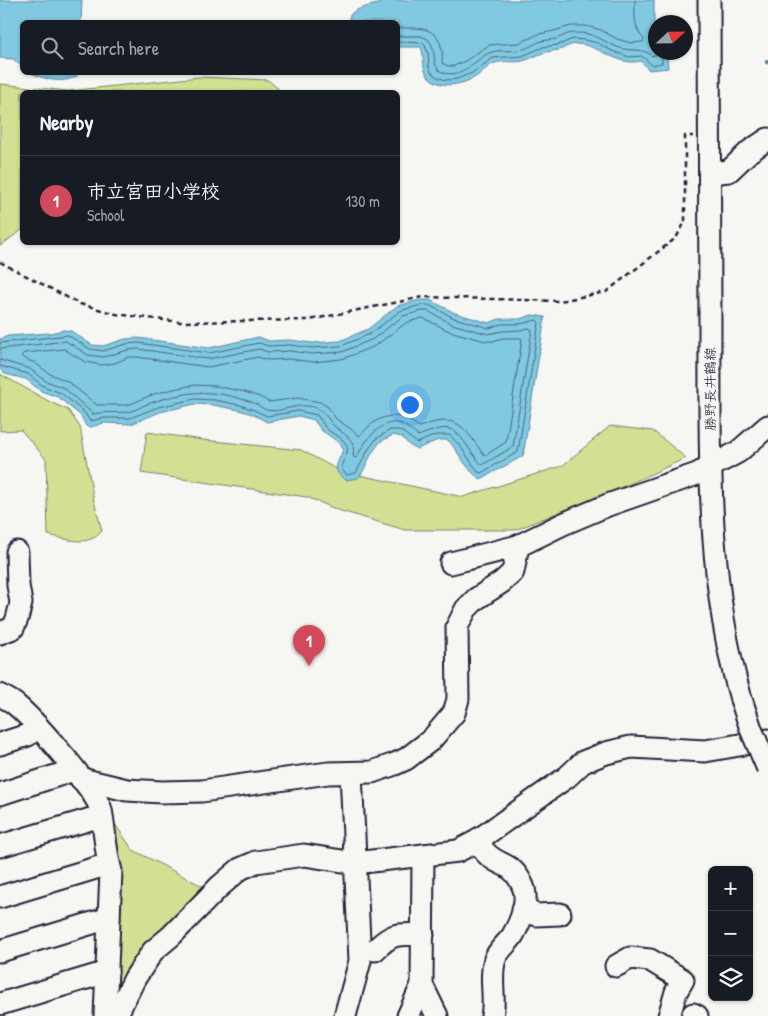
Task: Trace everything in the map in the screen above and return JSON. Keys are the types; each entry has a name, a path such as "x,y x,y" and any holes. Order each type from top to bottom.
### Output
{"street":[{"name":"勝野長井鶴線","path":"709,0 710,466 717,580 724,632 731,665 751,729 768,769"},
{"path":"710,173 729,171 750,151 768,139"},
{"path":"451,562 518,546 562,524 608,505 697,474 738,452 768,426"},
{"path":"0,794 77,775 127,790 202,791 328,773 372,772 406,759 431,740 454,713 458,699 457,627 466,608 513,572 518,546"},
{"path":"0,633 13,628 18,619 21,603 9,585 16,552"},
{"path":"0,694 15,704 37,726 77,775 101,810 111,871 105,1016"},
{"path":"0,744 28,735 37,726"},
{"path":"116,1016 135,978 153,951 240,868 256,862 304,855 355,862 458,851 567,777 582,762 606,753 631,747 705,751 768,740"},
{"path":"345,1016 360,961 351,773"},
{"path":"0,846 101,816"},
{"path":"478,839 484,852 515,871 524,886 525,900 523,909 513,935 495,956 492,968 494,993 492,1016"},
{"path":"408,1016 422,985 423,855"},
{"path":"0,898 109,864"},
{"path":"523,909 536,915 560,914"},
{"path":"0,951 109,918"},
{"path":"375,950 387,939 402,934 423,935"},
{"path":"616,966 630,958 650,960 683,980 676,992 669,1016"},
{"path":"0,1004 108,972"},
{"path":"422,985 438,1016"}],"path":[{"path":"0,262 80,304 116,314 180,322 309,320 423,297 560,301 606,292 676,238 685,222 685,136 710,136"}],"green space":[{"path":"199,77 268,80 280,90 77,90"},
{"path":"0,84 58,90 20,90 20,231 0,246"},
{"path":"0,374 68,410 80,427 94,501 102,531 96,536 84,541 77,541 48,535 46,459 21,430 0,431"},
{"path":"610,426 653,431 686,458 627,485 515,530 405,530 338,510 307,497 141,473 147,432 301,450 340,471 463,497 562,466"},
{"path":"108,814 133,850 204,887 111,1011"}],"water":[{"path":"0,0 82,0 81,20 20,20 20,64 13,59 0,58"},
{"path":"388,0 654,0 654,15 648,15 648,60 667,60 668,68 649,70 641,61 624,61 584,45 576,44 525,60 495,63 465,82 445,85 433,80 426,73 421,47 400,47 400,20 349,20 352,13"},
{"path":"36,75 77,75 66,80 43,78"},
{"path":"420,300 430,300 455,313 489,323 499,319 520,319 532,315 545,317 523,456 481,479 468,467 448,440 438,440 417,449 409,445 402,437 393,435 380,442 358,478 346,480 338,473 337,469 343,449 341,444 321,430 314,420 299,416 267,422 239,410 195,404 160,412 131,424 104,423 91,427 86,426 81,416 58,397 41,391 26,379 5,374 0,369 0,339 8,336 64,330 71,331 92,345 103,346 125,339 138,338 209,348 259,337 269,341 290,340 312,343 340,341 368,329 397,306"}],"place":[{"name":"市立宮田小学校","path":"309,666"}]}
